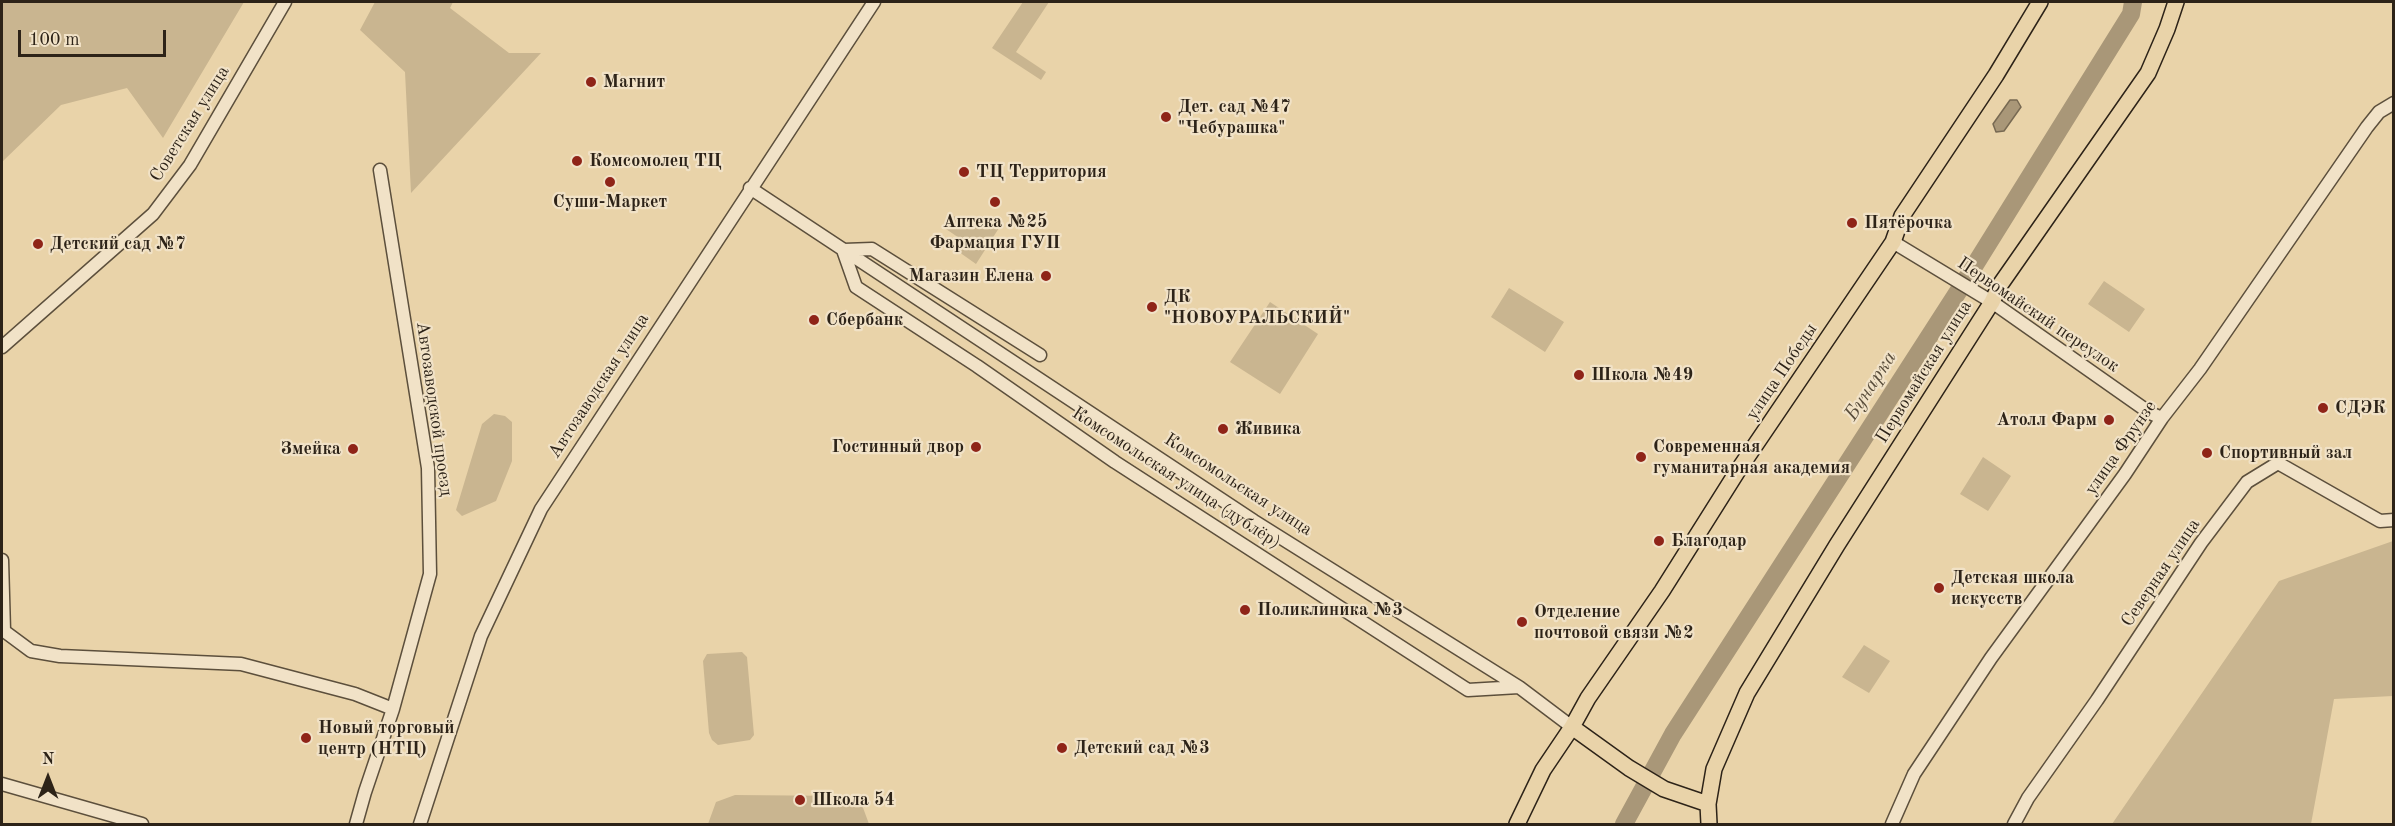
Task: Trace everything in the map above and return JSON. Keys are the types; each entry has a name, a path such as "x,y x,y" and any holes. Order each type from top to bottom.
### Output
{"main road":[{"name":"улица Победы","path":"1517,825 1544,770 1588,698 1662,591 1737,472 1893,242 1902,216 1996,75 2040,2"},
{"name":"Первомайская улица","path":"1708,804 1713,769 1747,693 1837,545 1992,302 2000,285 2148,73 2176,2"},
{"name":"Комсомольская улица","path":"1572,727 1629,768 1664,789 1708,804"},
{"path":"1708,804 1709,825"}],"street":[{"name":"Советская улица","path":"2,347 153,214 190,165 285,2"},
{"name":"Автозаводская улица","path":"420,825 481,636 541,509 874,2"},
{"name":"улица Фрунзе","path":"1892,825 1914,774 1991,658 2125,474 2162,418 2219,343 2367,127 2379,112 2394,103"},
{"name":"Автозаводской проезд","path":"356,825 393,709 429,574 428,468 380,170"},
{"name":"Комсомольская улица","path":"750,188 1254,520 1519,687 1572,727"},
{"name":"Первомайский переулок","path":"1893,242 1992,302 2150,413 2162,418"},
{"path":"843,250 872,249 1040,355"},
{"name":"Комсомольская улица (дублёр)","path":"843,250 856,287 969,361 1115,462 1468,690 1519,687"},
{"name":"Северная улица","path":"2014,825 2028,798 2097,700 2201,543 2247,482 2278,463 2380,520 2394,520"},
{"path":"2,560 4,631 31,651 60,656 242,664 355,693 393,709"},
{"path":"2,784 142,825"}],"shaded area":[{"path":"2,2 244,2 163,138 127,88 61,105 2,162"},
{"path":"375,2 453,2 450,8 509,53 541,53 411,193 405,72 360,30"},
{"path":"1023,2 1049,2 1016,52 1046,72 1041,80 992,48"},
{"path":"2010,100 2017,100 2021,107 2004,131 1996,132 1993,124"},
{"path":"954,216 974,228 982,216 999,228 976,264 959,252 965,242 946,229"},
{"path":"2104,281 2145,309 2129,332 2088,304"},
{"path":"1509,288 1564,322 1545,352 1491,317"},
{"path":"1270,302 1318,334 1280,394 1230,362"},
{"path":"494,414 505,416 512,422 512,461 496,501 462,516 456,510 482,424"},
{"path":"1983,457 2011,476 1988,511 1960,494"},
{"path":"2393,541 2393,696 2334,699 2311,824 2112,824 2279,581"},
{"path":"1864,645 1890,661 1869,693 1842,677"},
{"path":"742,652 747,657 754,735 750,740 718,745 709,733 703,661 707,654"},
{"path":"735,795 846,796 862,805 869,824 708,824 716,802"}],"waterway":[{"name":"Бунарка","path":"1624,824 1673,734 1963,284 2131,14 2133,2"}],"place":[{"name":"Магнит","path":"591,82"},
{"name":"Дет. сад №47 \"Чебурашка\"","path":"1166,117"},
{"name":"Комсомолец ТЦ","path":"577,161"},
{"name":"ТЦ Территория","path":"964,172"},
{"name":"Суши-Маркет","path":"610,182"},
{"name":"Аптека №25 Фармация ГУП","path":"995,202"},
{"name":"Пятёрочка","path":"1852,223"},
{"name":"Детский сад №7","path":"38,244"},
{"name":"Магазин Елена","path":"1046,276"},
{"name":"ДК \"НОВОУРАЛЬСКИЙ\"","path":"1152,307"},
{"name":"Сбербанк","path":"814,320"},
{"name":"Школа №49","path":"1579,375"},
{"name":"СДЭК","path":"2323,408"},
{"name":"Атолл Фарм","path":"2109,420"},
{"name":"Живика","path":"1223,429"},
{"name":"Гостинный двор","path":"976,447"},
{"name":"Змейка","path":"353,449"},
{"name":"Спортивный зал","path":"2207,453"},
{"name":"Современная гуманитарная академия","path":"1641,457"},
{"name":"Благодар","path":"1659,541"},
{"name":"Детская школа искусств","path":"1939,588"},
{"name":"Поликлиника №3","path":"1245,610"},
{"name":"Отделение почтовой связи №2","path":"1522,622"},
{"name":"Новый торговый центр (НТЦ)","path":"306,738"},
{"name":"Детский сад №3","path":"1062,748"},
{"name":"Школа 54","path":"800,800"}]}
